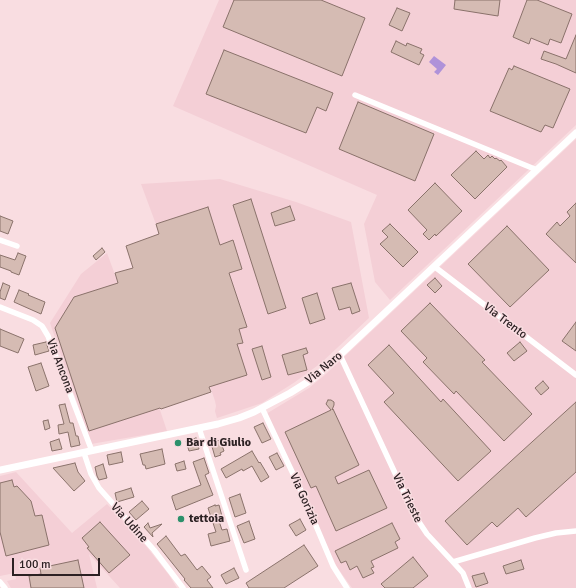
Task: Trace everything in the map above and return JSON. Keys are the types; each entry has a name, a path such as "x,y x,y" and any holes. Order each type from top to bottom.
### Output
{"street":[{"path":"355,95 537,170"},
{"name":"Via Naro","path":"0,470 233,420 262,408 290,393 320,373 340,355 576,133"},
{"path":"0,240 17,246"},
{"name":"Via Trento","path":"435,267 576,374"},
{"name":"Via Ancona","path":"0,307 33,320 42,326 46,331 92,451"},
{"name":"Via Trieste","path":"340,355 415,516 427,534 463,573 469,588"},
{"name":"Via Gorizia","path":"262,408 333,566 347,588"},
{"path":"199,428 246,570"},
{"name":"Via Udine","path":"84,453 91,474 99,488 145,540 183,588"},
{"path":"454,562 535,538 576,531"},
{"path":"0,582 5,588"}],"shaded area":[{"path":"219,0 576,0 576,125 390,300 375,282 364,224 377,195 173,106"},
{"path":"434,56 446,65 438,75 434,72 437,69 429,62"},
{"path":"576,139 576,588 352,588 337,567 266,414 309,388 326,374"},
{"path":"220,179 296,202 351,222 369,318 321,363 295,382 262,403 217,418 215,401 141,184"},
{"path":"107,253 167,431 91,444 50,323 81,274"},
{"path":"16,472 72,533 107,504 146,546 169,575 177,588 120,588 89,554 97,588 11,588 7,581 16,579 15,573 0,576 0,476"}],"building":[{"path":"234,0 321,0 365,18 342,76 223,27"},
{"path":"455,0 500,0 498,16 454,9"},
{"path":"527,0 537,0 572,14 561,43 550,39 548,45 531,38 529,44 513,37"},
{"path":"397,8 410,13 402,31 389,25"},
{"path":"576,35 576,73 541,59 544,51 566,59"},
{"path":"396,41 406,46 407,43 422,49 420,53 424,55 419,65 391,52"},
{"path":"224,50 333,93 326,111 317,107 306,133 206,94"},
{"path":"514,66 570,89 553,128 545,125 541,132 490,111 509,68 512,70"},
{"path":"358,102 434,134 415,181 339,149"},
{"path":"476,151 484,159 488,155 490,158 492,156 495,159 501,160 507,167 475,199 451,175"},
{"path":"435,183 462,211 436,236 435,234 429,240 423,234 427,230 408,210"},
{"path":"251,199 286,308 268,314 233,205"},
{"path":"576,203 576,263 546,234 557,222 560,226 570,216 567,212"},
{"path":"290,206 295,220 275,226 271,213"},
{"path":"208,207 220,245 233,240 242,269 229,273 247,327 239,329 243,343 237,344 247,375 209,387 211,392 89,431 55,328 74,297 118,283 115,273 133,268 126,246 159,234 156,224"},
{"path":"0,216 13,221 8,234 0,231"},
{"path":"390,224 418,252 403,267 380,244 388,237 382,231"},
{"path":"507,226 549,270 510,307 468,264"},
{"path":"102,248 105,252 96,260 93,256"},
{"path":"18,253 26,256 19,275 0,267 0,255 15,260"},
{"path":"435,278 442,286 435,293 427,285"},
{"path":"3,283 10,286 5,300 0,298"},
{"path":"351,283 360,311 352,314 350,307 339,310 332,288"},
{"path":"19,290 45,302 41,314 14,302"},
{"path":"317,293 325,319 310,324 302,298"},
{"path":"430,303 485,360 482,362 532,414 504,441 456,391 454,394 423,362 427,358 401,331"},
{"path":"576,322 576,351 562,341"},
{"path":"0,329 24,339 18,353 0,346"},
{"path":"46,342 49,351 35,355 33,345"},
{"path":"520,342 527,351 514,361 507,353"},
{"path":"389,345 441,402 443,399 491,451 458,481 384,402 394,393 368,365"},
{"path":"262,346 271,377 262,380 252,349"},
{"path":"306,348 308,353 303,355 307,370 288,375 282,355"},
{"path":"41,363 49,386 36,391 28,367"},
{"path":"543,381 549,388 541,395 535,388"},
{"path":"328,400 334,402 332,410 333,409 359,465 335,477 338,484 369,470 387,508 336,531 316,486 311,488 285,432 331,410 326,404"},
{"path":"576,402 576,472 526,517 518,508 497,527 492,522 467,545 445,521"},
{"path":"65,404 70,423 73,423 80,445 71,447 68,432 59,434 58,425 64,424 59,405"},
{"path":"48,420 50,428 45,430 43,421"},
{"path":"263,423 271,439 262,443 254,427"},
{"path":"196,438 199,449 189,451 186,441"},
{"path":"59,439 62,449 52,451 50,442"},
{"path":"220,440 224,451 220,453 221,455 215,457 211,443"},
{"path":"162,449 165,464 146,469 145,465 143,465 140,454"},
{"path":"252,451 269,477 261,482 252,466 243,471 242,469 226,478 221,469"},
{"path":"121,452 123,462 109,465 107,455"},
{"path":"277,453 284,466 276,470 269,457"},
{"path":"204,458 209,473 205,475 213,495 176,510 172,496 201,485 193,462"},
{"path":"184,461 186,469 177,471 175,464"},
{"path":"75,463 78,472 85,481 74,491 53,468"},
{"path":"103,464 107,478 99,480 95,467"},
{"path":"12,480 14,487 17,486 31,501 35,516 42,515 49,545 6,556 0,532 0,483"},
{"path":"131,488 134,497 117,502 115,493"},
{"path":"240,494 246,513 235,517 229,498"},
{"path":"142,501 149,509 136,520 129,512"},
{"path":"219,505 223,520 219,521 222,530 227,529 230,541 211,546 208,534 216,532 208,508"},
{"path":"300,519 306,530 296,536 289,525"},
{"path":"249,521 255,539 244,543 237,526"},
{"path":"100,522 130,555 109,573 87,548 89,547 82,538"},
{"path":"148,523 150,528 162,524 152,533 153,537 144,527"},
{"path":"392,523 400,539 395,542 398,548 371,561 374,567 371,568 374,573 363,578 357,566 350,570 346,561 341,563 335,551"},
{"path":"166,536 181,556 185,554 197,570 202,566 211,577 207,580 213,588 191,588 157,544"},
{"path":"304,545 318,566 284,588 249,588 246,583"},
{"path":"413,557 428,576 413,588 385,588 381,584"},
{"path":"78,560 84,588 31,588 29,576 41,574 40,568"},
{"path":"521,560 524,569 506,574 503,566"},
{"path":"234,568 239,578 226,584 221,575"},
{"path":"484,573 488,583 476,587 472,576"}],"place":[{"name":"Bar di Giulio","path":"178,443"},
{"name":"tettoia","path":"181,519"}]}
